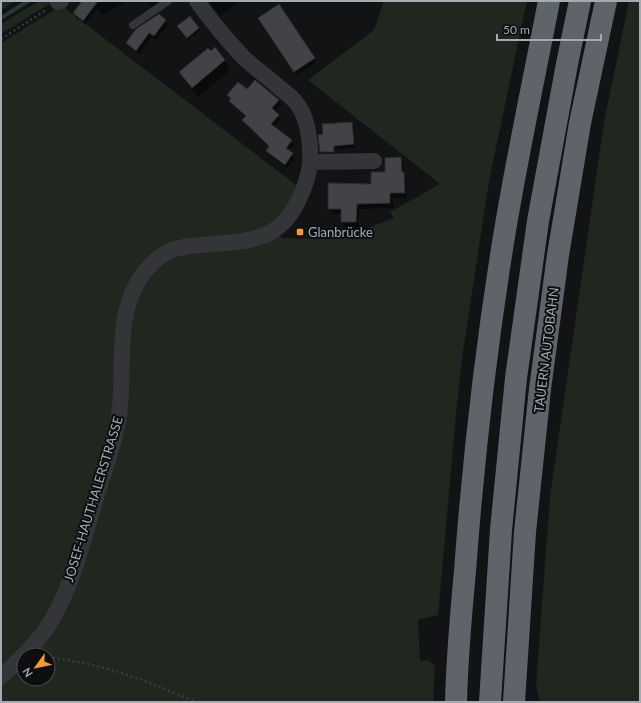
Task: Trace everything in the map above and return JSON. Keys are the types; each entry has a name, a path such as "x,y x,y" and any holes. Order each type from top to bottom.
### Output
{"highway":[{"path":"456,702 468,529 484,370 502,249 521,144 550,1"},
{"path":"490,702 501,530 516,378 538,221 580,1"},
{"name":"TAUERN AUTOBAHN","path":"514,702 525,532 540,389 558,255 578,138 606,1"}],"street":[{"name":"JOSEF-HAUTHALERSTRASSE","path":"1,677 27,652 52,620 77,559 118,422 122,387 126,315 135,286 150,266 167,252 194,245 231,243 267,236 278,229 295,210 306,184 310,162 309,138 303,113 294,100 246,60 231,45 197,1"},
{"path":"310,162 374,161"}],"lane":[{"path":"133,25 168,1"}],"path":[{"path":"1,39 60,2"},
{"path":"56,659 100,667 129,675 194,701"}],"shaded area":[{"path":"1,1 15,1 1,10"},
{"path":"39,1 54,1 1,34 1,24"},
{"path":"384,1 527,1 489,181 463,352 438,615 418,620 420,661 428,660 435,666 433,702 1,702 1,43 62,6 299,187 292,205 271,227 282,238 297,239 325,237 367,228 394,218 390,212 440,184 308,80 374,30"},
{"path":"629,1 640,1 640,702 540,702 536,685 550,497 604,122"}],"building":[{"path":"82,1 98,1 83,21 73,13"},
{"path":"279,4 315,58 294,72 258,18"},
{"path":"159,14 166,20 154,36 149,33 136,51 126,43 136,29"},
{"path":"190,16 199,28 187,38 177,26"},
{"path":"215,47 225,60 192,88 179,72 208,48 211,51"},
{"path":"255,80 279,100 272,108 279,115 271,124 292,140 286,148 293,153 285,165 266,151 269,146 242,120 246,116 229,101 231,98 227,95 238,82 247,89"},
{"path":"352,122 354,144 334,146 334,152 320,152 318,135 323,134 322,124"},
{"path":"401,157 402,172 404,172 405,193 390,193 390,203 357,204 356,222 341,222 341,209 328,209 328,183 371,184 371,172 385,172 385,158"}],"waterway":[{"path":"1,18 28,1"}],"place":[{"name":"Glanbrücke","path":"300,232"}]}
